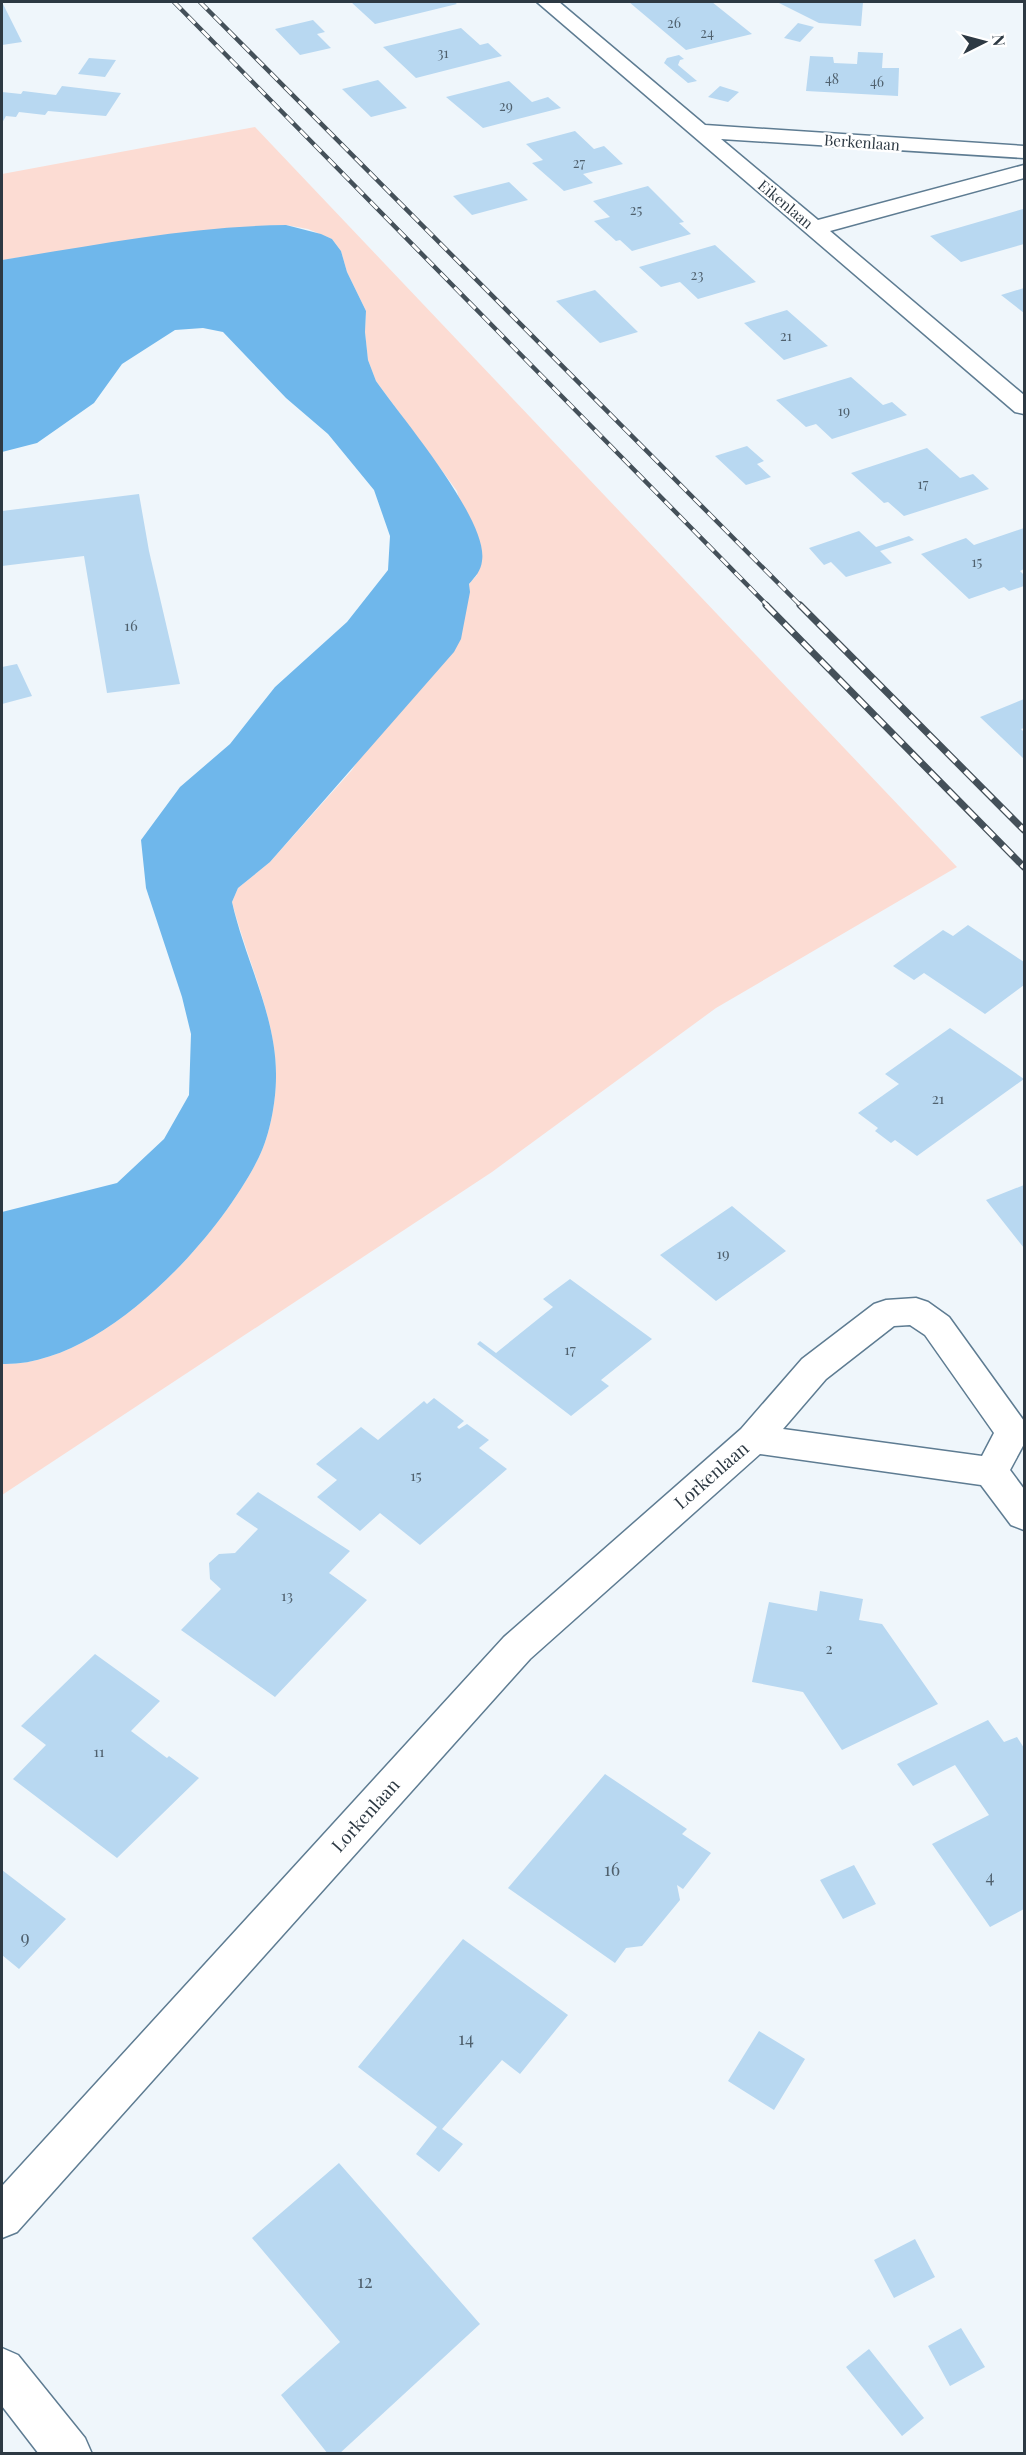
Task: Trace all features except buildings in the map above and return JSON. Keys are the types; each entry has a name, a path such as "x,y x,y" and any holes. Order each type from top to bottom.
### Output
{"street":[{"name":"Eikenlaan","path":"547,2 1024,406"},
{"name":"Berkenlaan","path":"700,131 1024,152"},
{"path":"815,228 1024,171"},
{"name":"Lorkenlaan","path":"2,2217 517,1648 753,1439 814,1369 886,1313 915,1311 937,1326 1013,1432 992,1472 753,1439"},
{"path":"992,1472 1024,1515"},
{"path":"2,2371 69,2454"}],"shaded area":[{"path":"255,127 957,867 716,1008 492,1172 2,1495 2,1364 40,1359 78,1345 116,1322 152,1293 186,1260 240,1190 259,1157 274,1107 275,1055 272,1033 260,989 232,902 238,888 270,862 352,770 469,584 477,575 457,491 376,381 368,360 365,332 366,311 347,272 341,251 332,239 308,229 286,225 261,226 176,234 2,260 2,174"}],"water":[{"path":"286,225 332,239 341,251 347,272 366,311 365,332 368,360 376,381 441,469 458,496 472,521 480,543 482,561 477,574 469,584 470,592 461,639 454,652 270,862 238,888 232,902 266,1011 275,1055 276,1077 274,1107 266,1139 259,1157 240,1190 186,1260 152,1293 116,1322 78,1345 40,1359 2,1364 2,1212 117,1183 164,1139 189,1095 191,1034 182,997 146,888 141,840 180,787 230,744 275,687 347,622 388,570 390,536 374,490 328,434 286,398 223,332 203,328 175,330 122,364 94,403 37,443 2,452 2,260 179,233"}],"railway":[{"path":"174,2 768,606"},
{"path":"200,2 801,606"},
{"path":"766,605 1024,867"},
{"path":"800,605 1024,830"}]}
